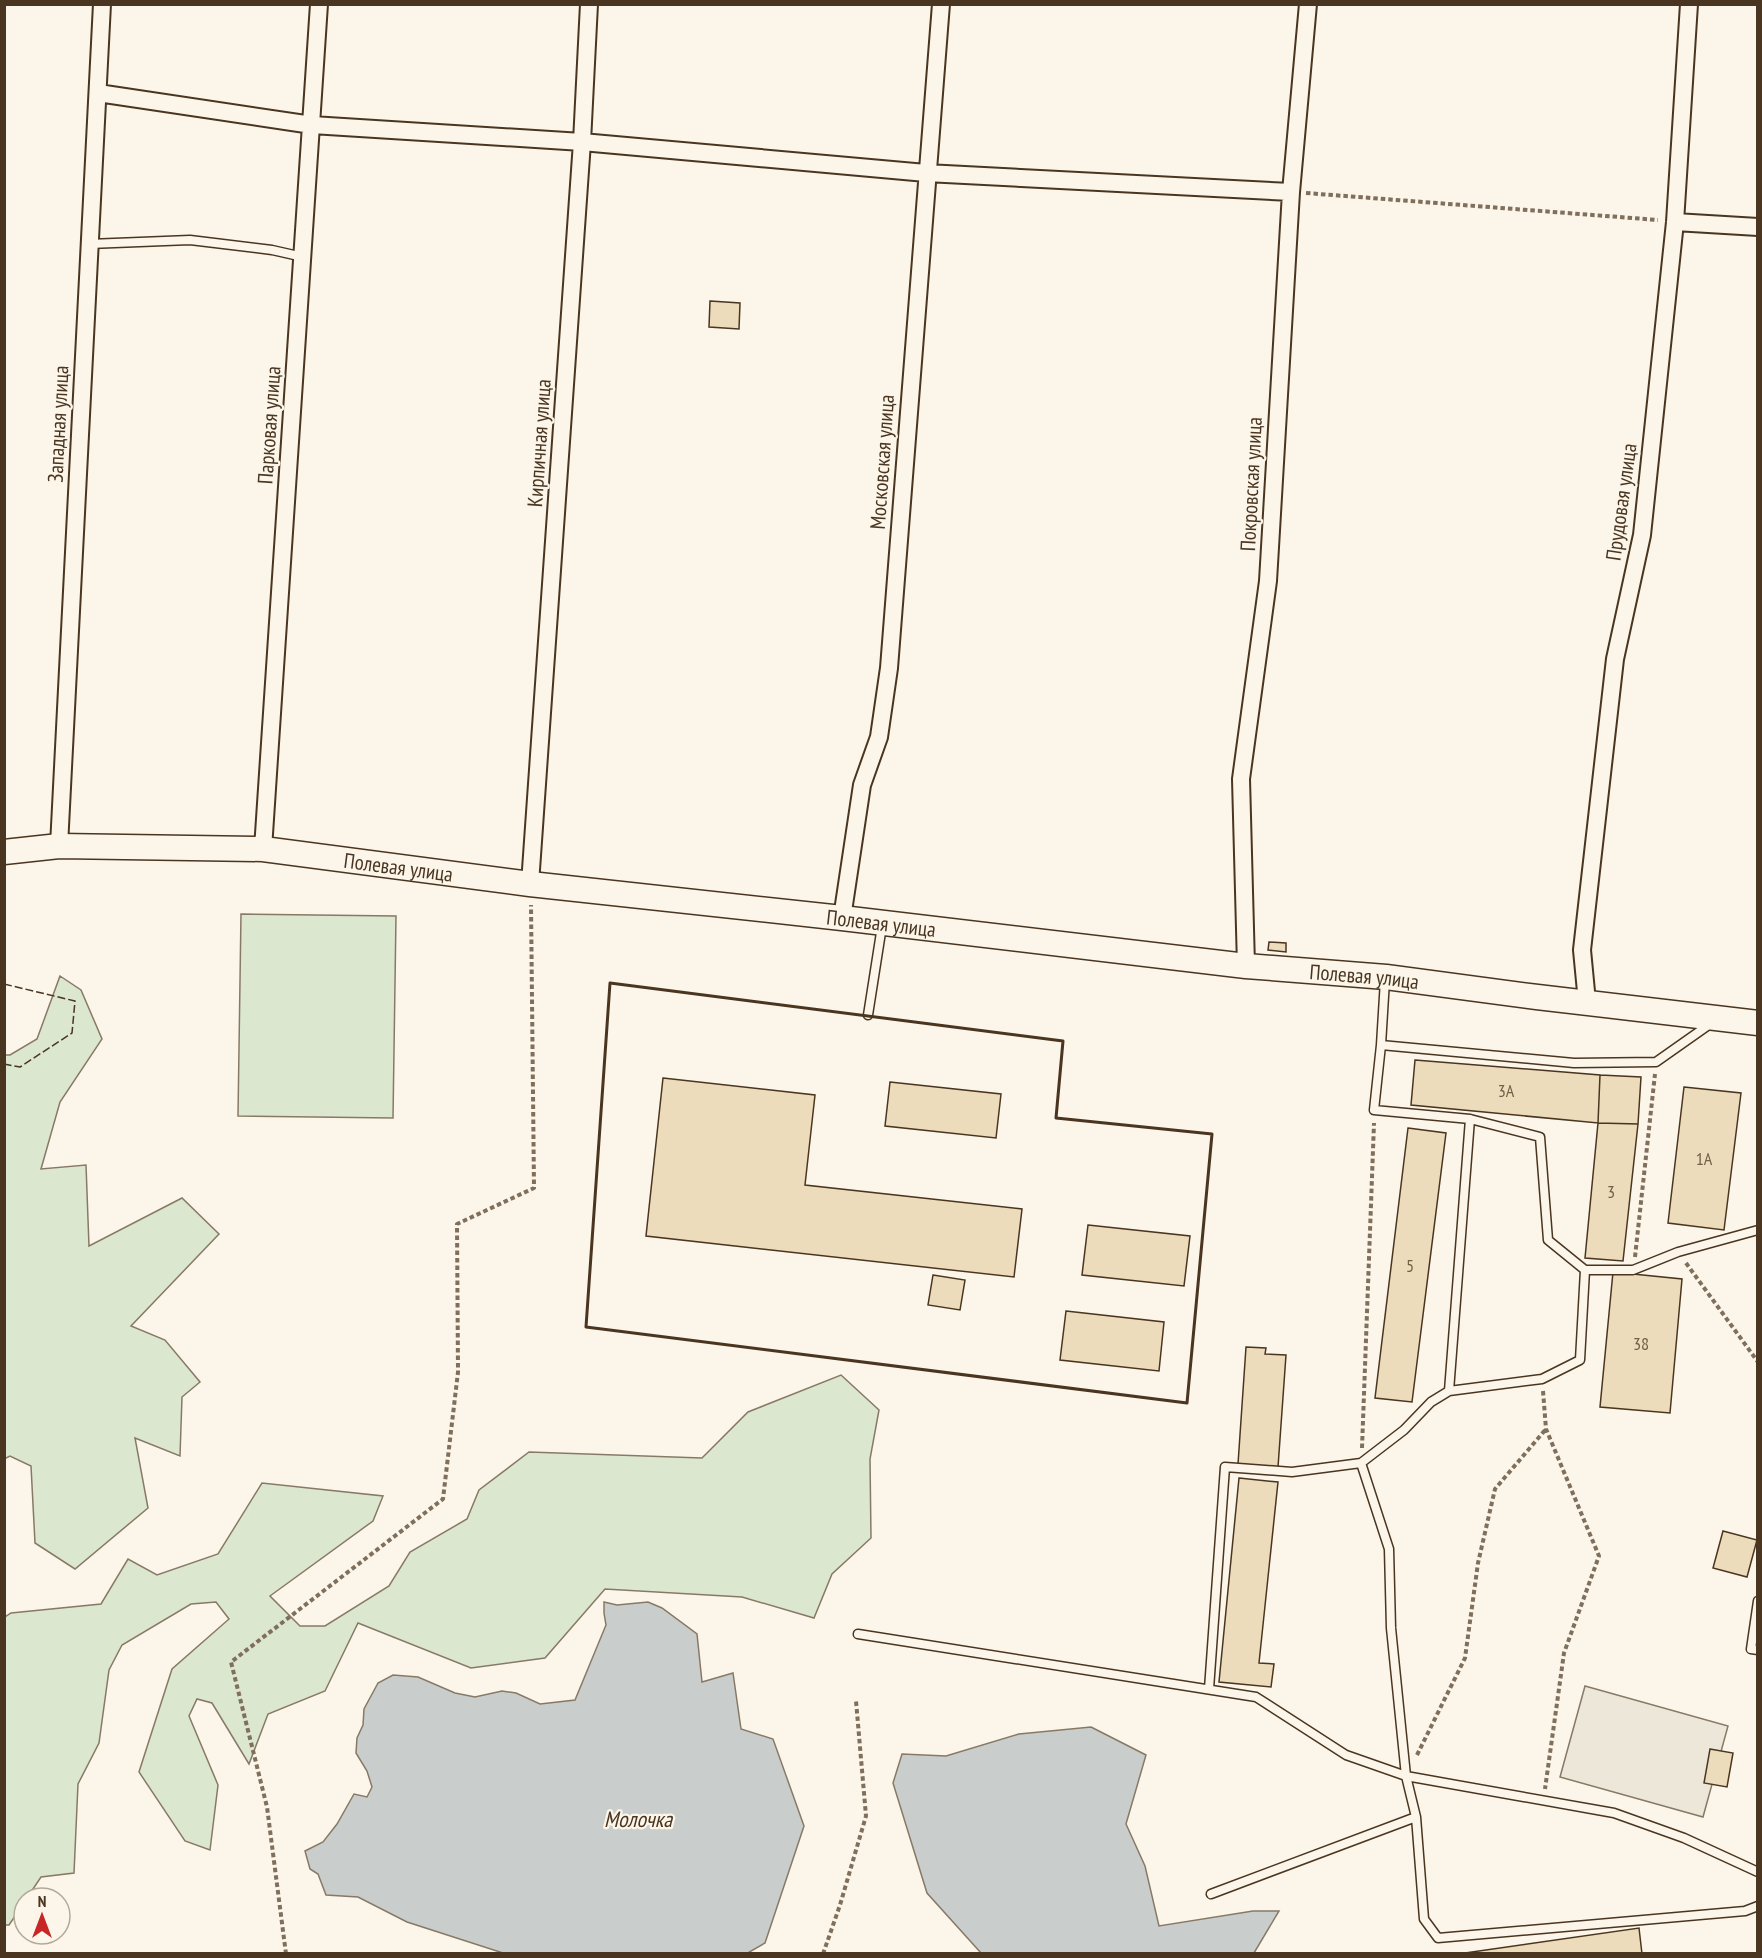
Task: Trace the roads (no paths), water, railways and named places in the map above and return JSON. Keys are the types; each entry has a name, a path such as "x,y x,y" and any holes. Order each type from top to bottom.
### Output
{"street":[{"name":"Западная улица","path":"59,846 102,4"},
{"name":"Парковая улица","path":"263,849 319,4"},
{"name":"Кирпичная улица","path":"530,884 582,142 589,4"},
{"name":"Московская улица","path":"842,918 862,784 879,737 889,668 941,4"},
{"name":"Покровская улица","path":"1246,966 1241,779 1268,582 1291,192 1308,4"},
{"name":"Прудовая улица","path":"1587,1002 1582,950 1615,658 1642,535 1675,222 1689,4"},
{"path":"98,93 312,125 582,142 926,173 1291,192"},
{"path":"1675,222 1758,226"},
{"name":"Полевая улица","path":"4,852 59,846 263,849 530,884 1246,966 1386,977 1758,1023"}],"lane":[{"path":"89,244 190,240 272,250 303,257"},
{"path":"868,1016 882,923"},
{"path":"1386,977 1374,1110 1470,1119 1540,1137 1548,1240 1586,1270 1633,1270 1678,1252 1758,1230"},
{"path":"1381,1045 1574,1063 1656,1062 1718,1018"},
{"path":"1449,1391 1470,1119"},
{"path":"1209,1689 1225,1467 1292,1472 1361,1463 1404,1430 1431,1402 1449,1391 1542,1379 1580,1360 1586,1270"},
{"path":"1361,1463 1389,1549 1391,1628 1406,1776 1416,1817 1424,1919 1438,1938 1745,1911 1758,1906"},
{"path":"1758,1601 1751,1649 1758,1650"},
{"path":"858,1634 1256,1697 1346,1755 1406,1776 1614,1813 1684,1838 1758,1872"},
{"path":"1211,1894 1416,1817"}],"water":[{"name":"Молочка","path":"604,1602 617,1605 648,1602 662,1608 697,1634 702,1682 733,1673 741,1729 773,1739 804,1826 765,1943 746,1954 503,1953 407,1922 358,1897 326,1895 318,1874 310,1869 305,1851 323,1842 337,1824 354,1794 367,1797 372,1787 367,1771 356,1753 357,1738 363,1725 364,1709 378,1683 393,1675 418,1677 455,1693 475,1697 502,1691 516,1693 540,1704 575,1700 606,1625"},
{"path":"1091,1727 1146,1755 1126,1824 1145,1866 1159,1926 1253,1911 1279,1911 1254,1953 981,1953 927,1893 893,1783 902,1754 946,1756 1019,1734"}]}
